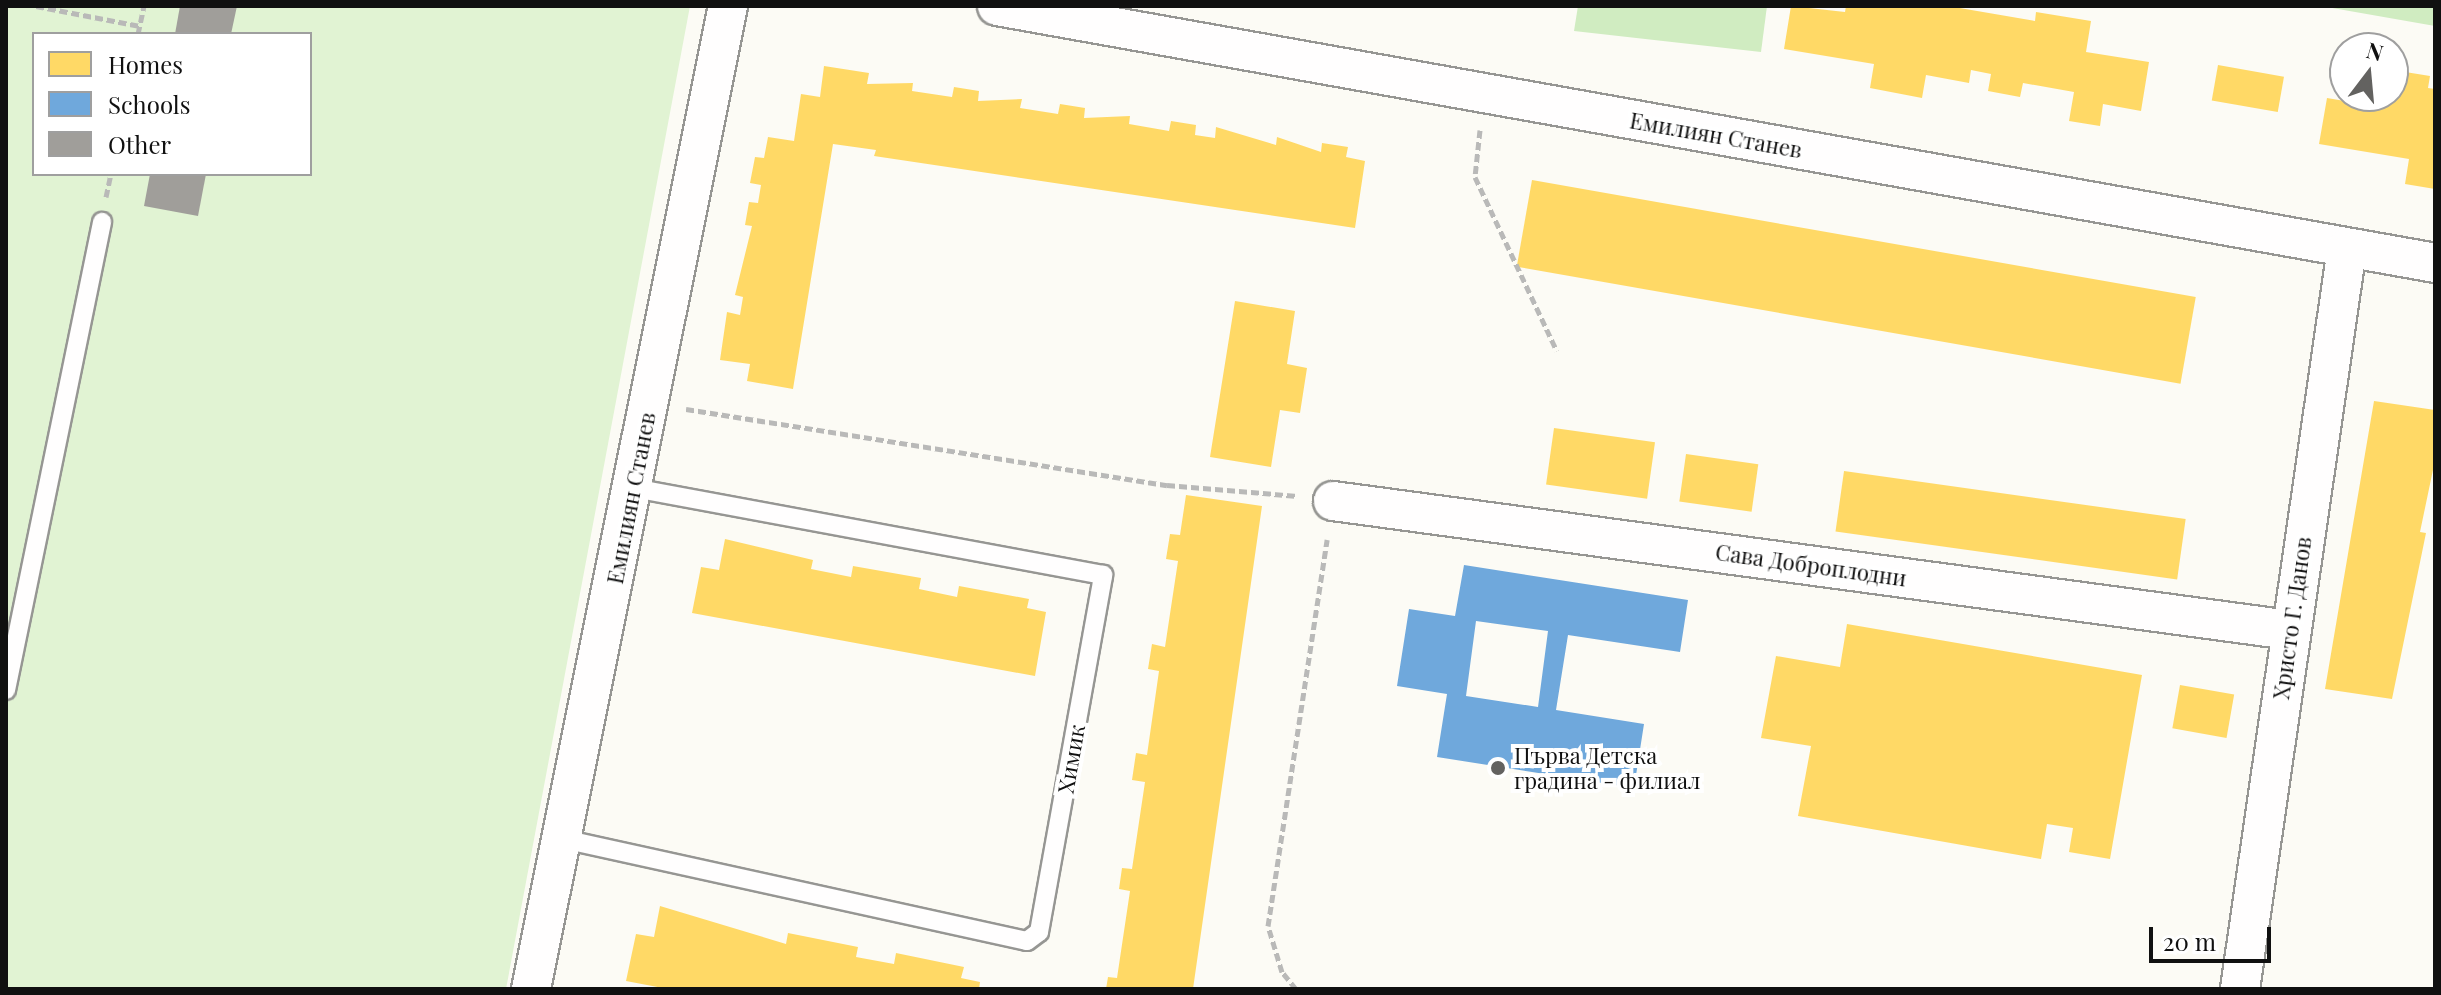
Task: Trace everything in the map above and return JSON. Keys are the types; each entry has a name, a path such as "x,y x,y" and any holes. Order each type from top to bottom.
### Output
{"street":[{"name":"Емилиян Станев","path":"531,989 728,6"},
{"name":"Емилиян Станев","path":"997,6 2435,263"},
{"name":"Христо Г. Данов","path":"2240,989 2347,248"},
{"name":"Сава Доброплодни","path":"1333,501 2290,630"}],"lane":[{"path":"6,690 102,222"},
{"name":"Химик","path":"563,839 1027,941 1039,932 1103,575 633,488"}],"path":[{"path":"36,6 140,26"},
{"path":"138,32 144,6"},
{"path":"1485,93 1475,177 1557,351"},
{"path":"649,404 1167,485 1333,501 1268,926 1282,972 1296,989"}],"green space":[{"path":"6,6 690,6 506,989 6,989"},
{"path":"1578,6 1767,6 1761,52 1574,31"},
{"path":"2321,6 2435,6 2435,26"}],"building: Homes":[{"path":"1791,6 1845,12 1846,6 1948,6 2035,21 2036,12 2091,21 2086,52 2149,62 2141,111 2103,104 2100,126 2069,121 2074,92 2023,83 2020,97 1988,91 1991,74 1971,70 1969,83 1926,75 1922,98 1870,88 1874,64 1784,49"},
{"path":"2218,65 2284,77 2278,112 2212,100"},
{"path":"824,66 869,73 867,84 913,83 912,91 952,97 954,87 979,91 978,101 1022,99 1020,108 1058,114 1060,104 1085,108 1084,118 1130,116 1129,124 1169,131 1171,121 1196,125 1195,135 1215,138 1216,127 1276,145 1277,137 1321,152 1322,143 1348,147 1346,157 1365,161 1355,228 874,156 876,150 833,144 793,389 747,381 750,364 720,360 727,312 740,315 743,297 735,295 752,226 745,225 749,202 758,203 761,185 750,183 755,157 764,158 768,137 794,141 801,94 820,97"},
{"path":"2409,73 2430,76 2428,88 2435,89 2435,189 2405,184 2409,159 2319,144 2327,98 2329,112 2409,112"},
{"path":"1532,180 2196,297 2180,384 1517,267"},
{"path":"1235,301 1295,311 1287,364 1307,368 1300,413 1280,410 1271,467 1210,457"},
{"path":"2374,401 2435,410 2434,465 2420,532 2426,533 2392,699 2325,689"},
{"path":"1554,428 1655,442 1647,499 1546,484"},
{"path":"1686,454 1758,464 1752,512 1679,502"},
{"path":"1844,471 2186,519 2177,579 1836,531"},
{"path":"1186,495 1262,506 1193,989 1106,989 1108,977 1117,978 1130,891 1119,889 1122,868 1132,869 1145,782 1132,780 1136,753 1147,755 1159,671 1148,669 1152,644 1165,647 1178,561 1166,559 1170,534 1180,535"},
{"path":"725,539 813,560 811,569 851,577 853,566 921,578 919,589 957,597 959,586 1029,599 1027,608 1046,612 1035,676 692,613 701,567 719,570"},
{"path":"1847,624 2142,675 2110,859 2069,852 2073,828 2047,824 2041,859 1798,816 1811,746 1761,738 1776,656 1840,667"},
{"path":"2180,685 2234,695 2227,738 2172,728"},
{"path":"660,906 786,944 788,933 858,947 856,957 894,964 896,953 964,967 961,978 980,982 979,989 668,989 626,981 636,934 654,937"}],"building: Schools":[{"path":"1464,565 1688,600 1680,652 1568,635 1556,710 1644,724 1634,788 1437,757 1447,694 1397,686 1409,609 1455,616","holes":["1476,621 1548,631 1538,707 1466,696"]}],"building: Other":[{"path":"180,6 237,6 231,32 175,32"},
{"path":"150,176 206,176 198,216 144,206"}],"place":[{"name":"Първа Детска градина - филиал","path":"1498,768"}]}
